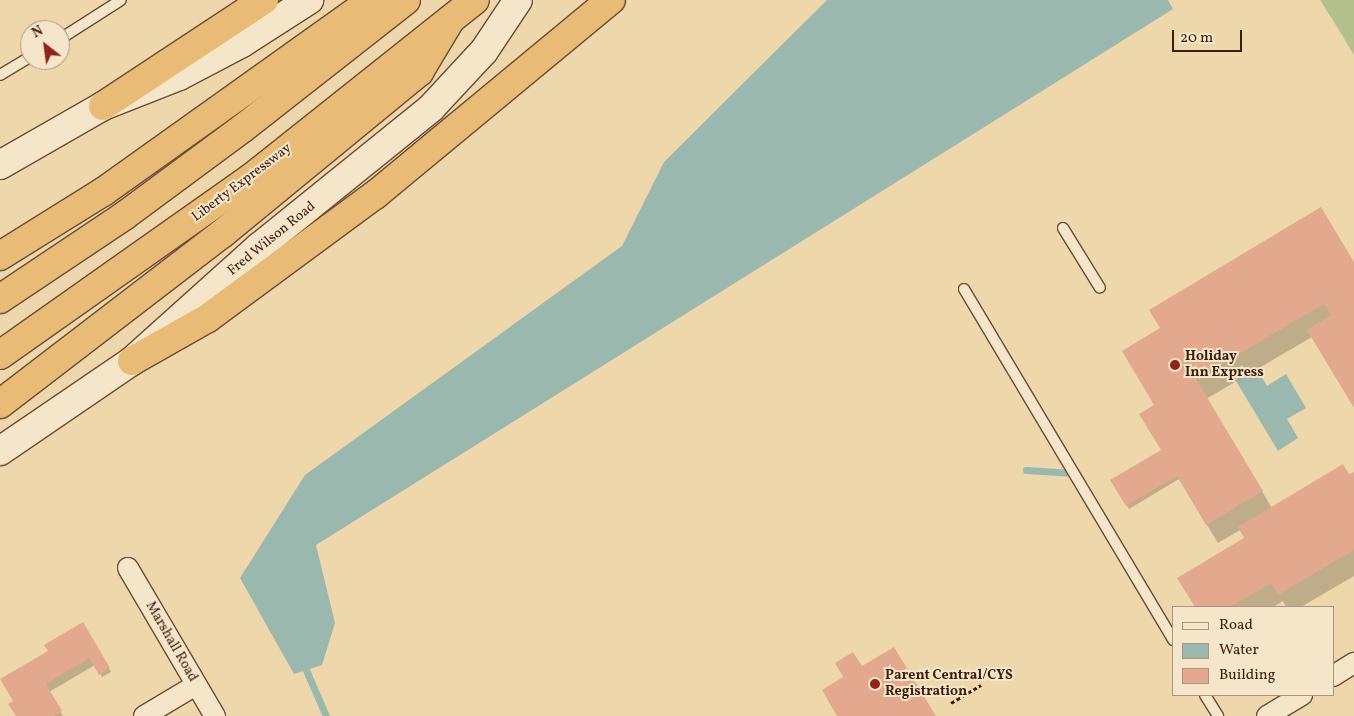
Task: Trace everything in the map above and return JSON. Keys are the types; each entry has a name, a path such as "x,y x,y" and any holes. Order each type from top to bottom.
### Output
{"highway":[{"path":"103,106 264,0"},
{"path":"0,256 104,192 372,0"},
{"path":"0,299 124,216 228,140 406,0"},
{"name":"Liberty Expressway","path":"0,355 251,178 475,0"},
{"path":"132,361 208,318 375,196 611,0"},
{"path":"0,404 223,233 419,72 449,22"}],"main road":[{"path":"0,165 103,106 179,76 242,43 309,0"},
{"name":"Fred Wilson Road","path":"0,451 132,361 259,247 431,108 484,51 518,0"}],"street":[{"name":"Marshall Road","path":"128,568 215,716"},
{"path":"1334,675 1354,663"},
{"path":"144,716 196,685"},
{"path":"1266,716 1300,696"}],"lane":[{"path":"70,33 122,0"},
{"path":"0,75 20,63"},
{"path":"1063,228 1100,288"},
{"path":"964,289 1172,638"},
{"path":"1206,696 1218,716"}],"path":[{"path":"951,703 981,685"}],"green space":[{"path":"1320,0 1354,0 1354,55 1334,22"}],"water":[{"path":"827,0 1168,0 1173,9 316,545 335,623 322,665 294,674 240,578 305,475 622,246 664,162"},
{"path":"1257,369 1267,386 1286,374 1306,408 1287,419 1298,438 1278,451 1236,381"}],"building":[{"name":"Holiday Inn Express","path":"1321,207 1354,262 1354,408 1307,330 1331,315 1324,304 1196,379 1263,491 1206,525 1177,476 1126,506 1110,480 1161,450 1139,414 1154,405 1122,351 1160,328 1149,310"},
{"path":"1343,464 1349,474 1354,472 1354,550 1278,595 1271,583 1232,606 1194,606 1177,578 1244,538 1238,527"},
{"path":"83,622 110,668 99,675 89,658 46,684 62,711 54,716 16,716 8,704 13,701 0,679 48,651 44,645"},
{"name":"Parent Central/CYS Registration","path":"894,647 936,716 837,716 822,690 843,677 835,663 853,652 862,666"}],"waterway":[{"path":"1026,470 1074,473"},
{"path":"306,670 326,716"}],"place":[{"name":"Holiday Inn Express","path":"1175,365"},
{"name":"Parent Central/CYS Registration","path":"875,684"}]}
